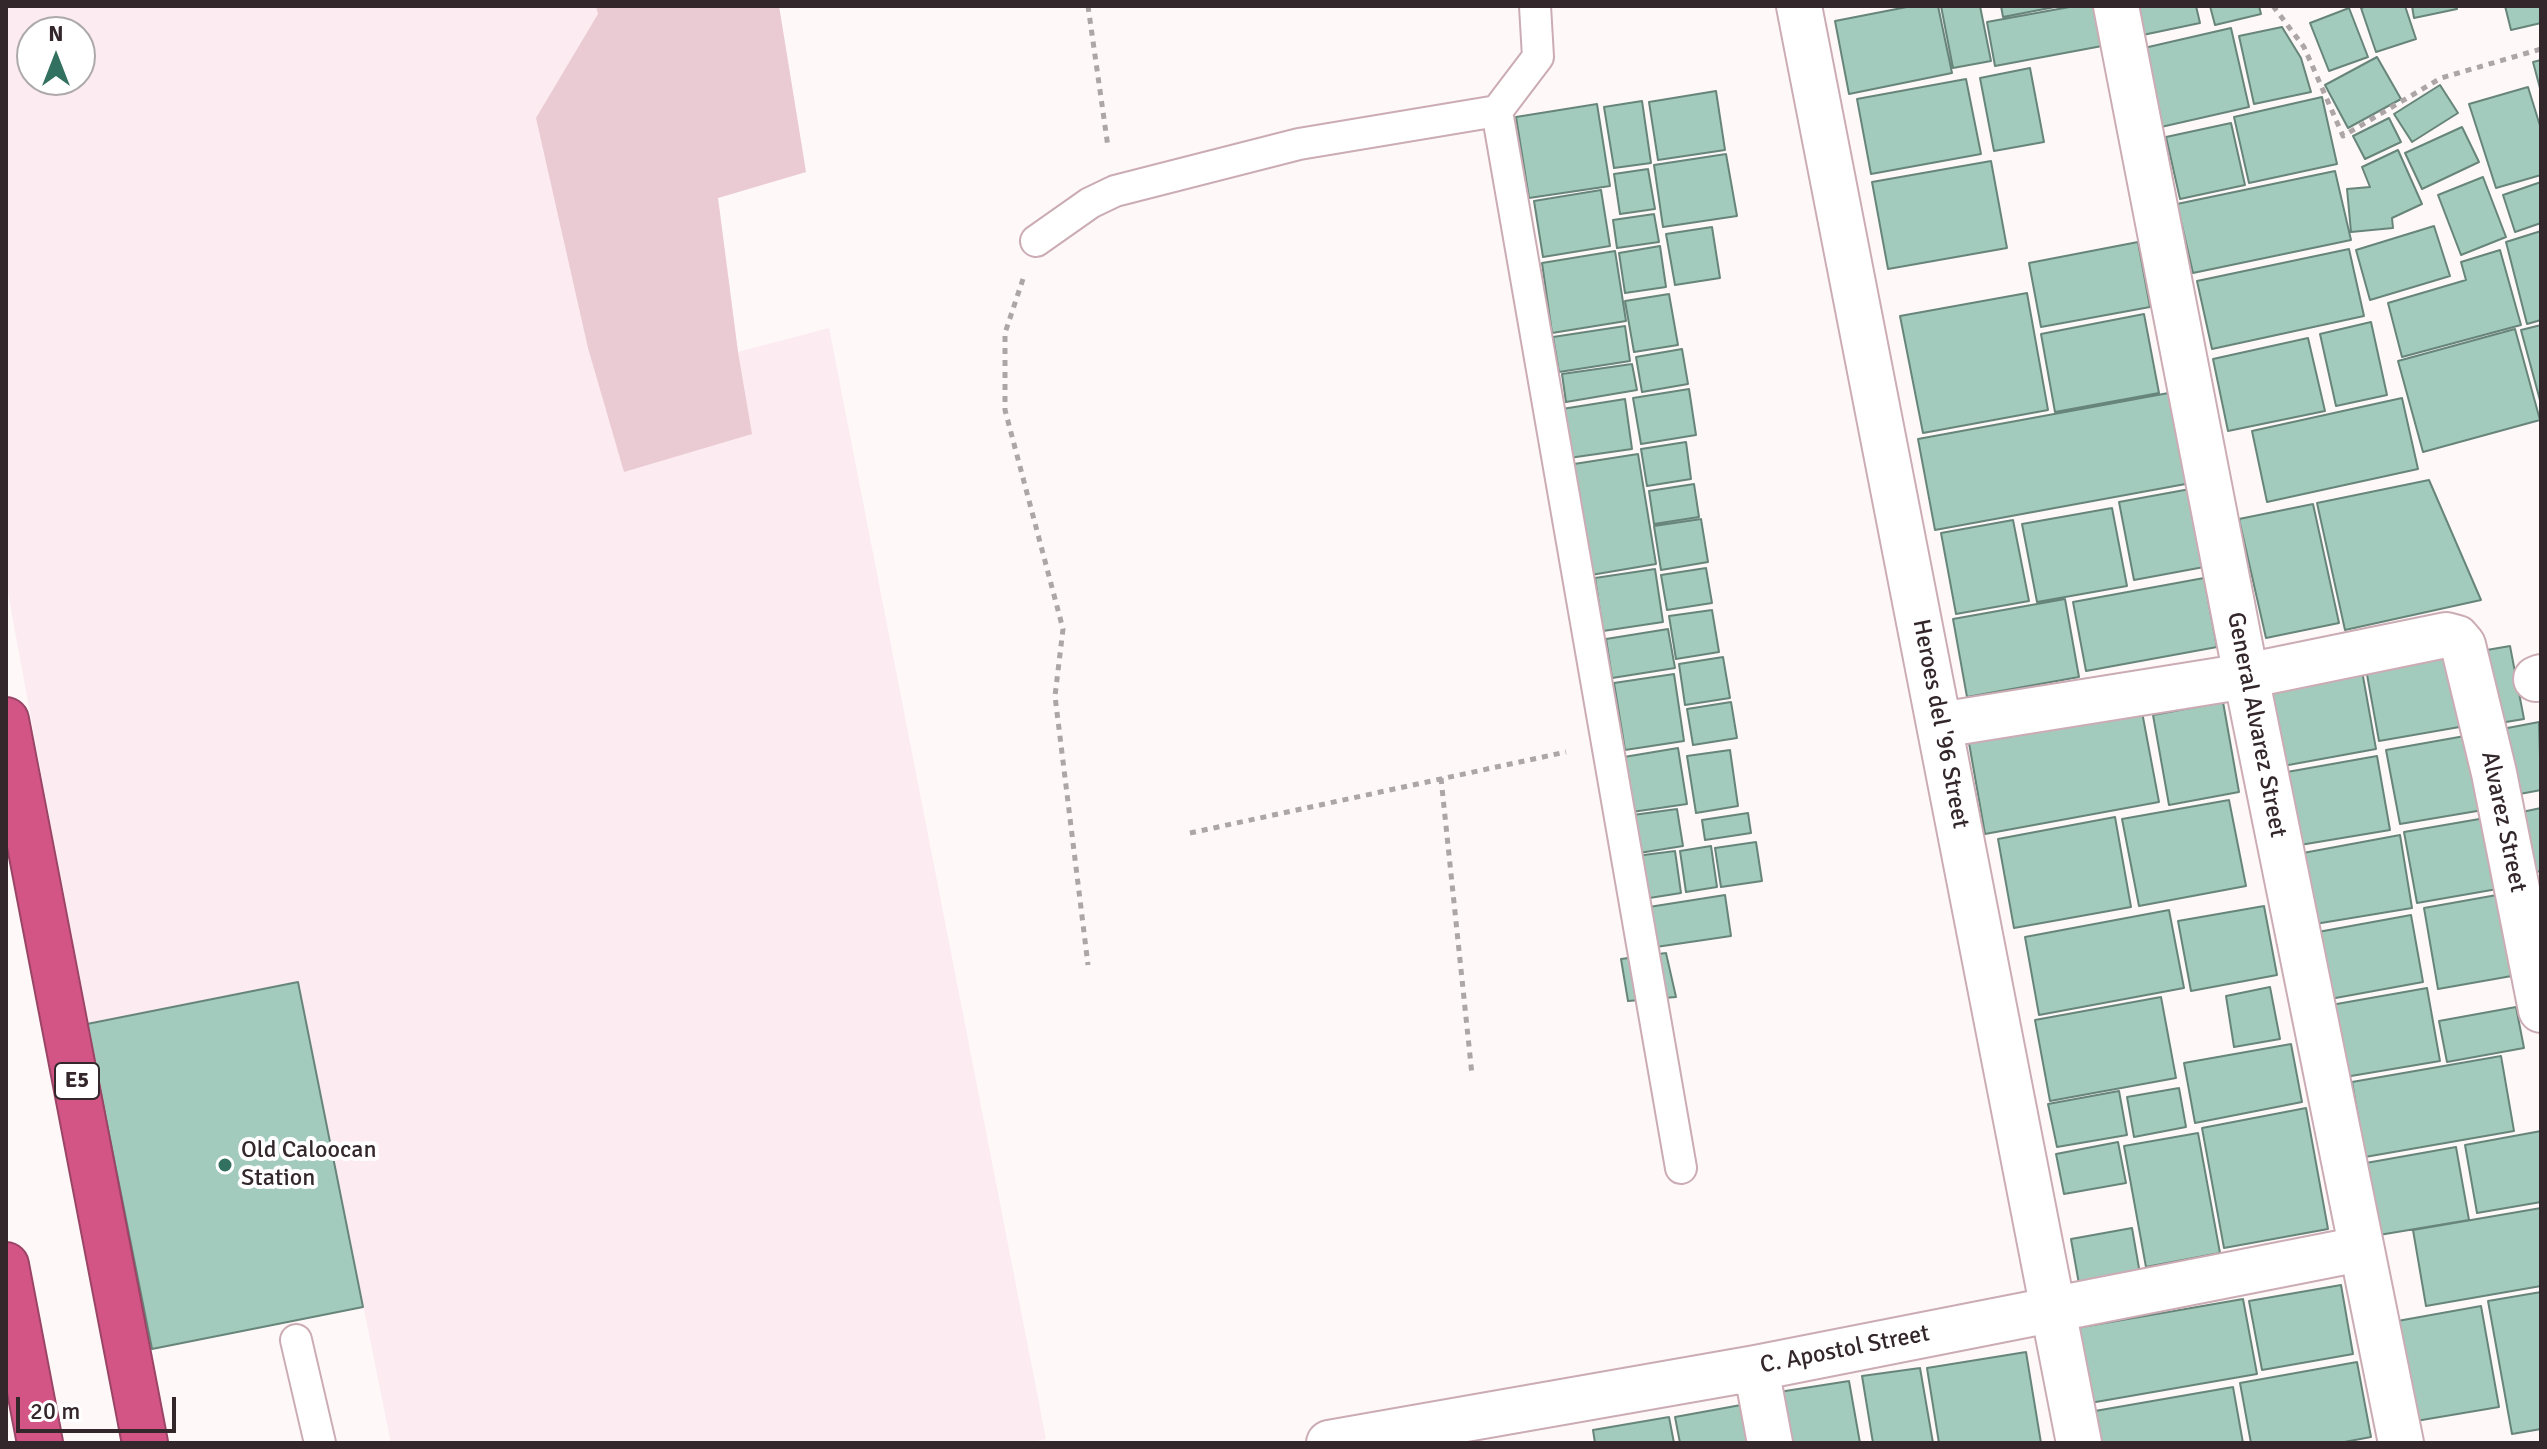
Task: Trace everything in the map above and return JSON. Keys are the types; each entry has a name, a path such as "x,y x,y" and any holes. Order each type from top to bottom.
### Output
{"highway":[{"name":"E5","path":"6,720 145,1443"},
{"path":"6,1265 40,1443"}],"street":[{"name":"Heroes del '96 Street","path":"1799,6 2079,1443"},
{"name":"General Alvarez Street","path":"2116,6 2246,676 2401,1443"},
{"name":"Alvarez Street","path":"2246,676 2446,635 2457,638 2463,645 2494,773 2541,1010"},
{"path":"1940,725 2246,676"},
{"name":"C. Apostol Street","path":"1329,1443 1756,1368 2360,1249"},
{"path":"1756,1368 1770,1443"}],"lane":[{"path":"1036,241 1090,203 1115,191 1299,144 1497,111 1538,57 1535,6"},
{"path":"1497,111 1681,1168"},
{"path":"296,1340 320,1443"}],"path":[{"path":"1088,6 1115,191"},
{"path":"2273,6 2304,47 2343,136 2441,78 2541,49"},
{"path":"1036,241 1005,333 1005,410 1063,629 1055,696 1088,965"},
{"path":"1190,833 1607,743"},
{"path":"1441,778 1472,1075"}],"shaded area":[{"path":"6,6 779,6 806,172 718,198 738,352 829,328 1046,1439 1028,1443 391,1443 298,982 87,1024 6,582"},
{"path":"596,6 779,6 806,172 718,198 752,434 624,472 588,348 536,118 598,14"}],"building":[{"path":"1912,6 1938,6 1952,73 1849,94 1835,21"},
{"path":"1941,6 1980,6 1991,61 1953,68"},
{"path":"2001,6 2060,6 2003,17"},
{"path":"2075,6 2094,6 2102,46 1995,66 1987,22"},
{"path":"2131,6 2196,6 2200,23 2138,36"},
{"path":"2210,6 2259,6 2261,14 2215,25"},
{"path":"2405,6 2416,39 2376,52 2361,8"},
{"path":"2412,6 2456,6 2457,9 2414,18"},
{"path":"2505,6 2541,6 2541,23 2511,30"},
{"path":"2349,8 2368,57 2329,71 2310,23"},
{"path":"2282,27 2301,58 2311,92 2254,104 2239,36"},
{"path":"2231,28 2249,107 2161,127 2144,48"},
{"path":"2377,57 2401,99 2348,128 2325,85"},
{"path":"2541,60 2541,92 2533,62"},
{"path":"2030,68 2044,142 1994,151 1980,78"},
{"path":"1966,79 1981,154 1871,174 1857,99"},
{"path":"2440,85 2458,113 2412,142 2394,114"},
{"path":"2528,87 2541,129 2541,175 2496,188 2469,104"},
{"path":"1716,91 1725,150 1658,160 1649,102"},
{"path":"2322,97 2337,164 2249,183 2234,117"},
{"path":"1642,101 1651,163 1614,168 1604,107"},
{"path":"1597,104 1610,186 1529,198 1516,117"},
{"path":"2389,118 2401,142 2365,159 2353,136"},
{"path":"2231,123 2245,185 2180,199 2166,137"},
{"path":"2462,127 2479,162 2422,189 2405,153"},
{"path":"2398,150 2422,204 2392,218 2393,228 2351,232 2347,189 2370,187 2362,167"},
{"path":"1726,154 1737,216 1663,227 1654,165"},
{"path":"1991,161 2007,248 1888,269 1872,182"},
{"path":"1648,169 1655,209 1620,214 1614,174"},
{"path":"2335,171 2351,240 2193,273 2177,204"},
{"path":"2483,177 2506,237 2461,255 2438,195"},
{"path":"2541,182 2541,223 2515,232 2503,195"},
{"path":"1601,190 1610,246 1543,257 1534,201"},
{"path":"1654,214 1659,242 1617,248 1613,220"},
{"path":"2434,226 2450,276 2370,300 2356,250"},
{"path":"1712,227 1720,278 1675,285 1666,234"},
{"path":"2541,231 2541,320 2527,324 2506,242"},
{"path":"2138,242 2150,307 2041,327 2029,263"},
{"path":"1660,246 1666,287 1625,293 1619,253"},
{"path":"2349,249 2364,316 2212,349 2197,281"},
{"path":"2500,250 2521,325 2402,357 2388,303 2466,280 2461,262"},
{"path":"1615,251 1626,321 1552,333 1542,263"},
{"path":"2027,293 2048,410 1923,433 1900,316"},
{"path":"1669,294 1678,345 1634,352 1625,301"},
{"path":"2144,314 2159,393 2055,412 2041,334"},
{"path":"2371,322 2387,395 2336,406 2320,334"},
{"path":"2541,325 2541,404 2521,330"},
{"path":"1625,326 1630,361 1559,372 1553,337"},
{"path":"2515,329 2540,420 2423,452 2398,361"},
{"path":"2308,338 2325,411 2228,431 2213,359"},
{"path":"1682,349 1688,384 1642,392 1636,357"},
{"path":"1632,364 1637,390 1566,402 1562,374"},
{"path":"1689,389 1696,435 1641,444 1633,398"},
{"path":"2174,392 2191,483 1935,530 1918,439"},
{"path":"2402,398 2418,469 2267,502 2252,431"},
{"path":"1625,399 1632,449 1569,458 1562,409"},
{"path":"1686,442 1691,479 1647,486 1641,449"},
{"path":"1638,454 1656,564 1591,575 1574,464"},
{"path":"2429,480 2481,600 2345,630 2317,503"},
{"path":"1694,484 1699,517 1654,524 1649,491"},
{"path":"2190,489 2204,567 2134,580 2119,502"},
{"path":"2313,504 2339,623 2266,638 2239,519"},
{"path":"2112,508 2127,586 2037,602 2022,524"},
{"path":"1701,519 1708,562 1661,570 1654,526"},
{"path":"2013,520 2029,601 1956,614 1941,533"},
{"path":"1706,568 1712,603 1667,610 1661,575"},
{"path":"1655,569 1663,622 1603,631 1595,578"},
{"path":"2204,578 2217,647 2086,671 2073,602"},
{"path":"2065,599 2079,677 1967,697 1953,619"},
{"path":"1712,610 1719,652 1676,659 1669,616"},
{"path":"1668,629 1675,668 1612,678 1606,639"},
{"path":"2510,646 2524,719 2494,724 2481,651"},
{"path":"2458,653 2471,725 2379,741 2366,669"},
{"path":"1723,657 1730,698 1685,705 1679,664"},
{"path":"2362,671 2376,749 2283,766 2269,686"},
{"path":"1674,674 1684,741 1625,750 1614,683"},
{"path":"1731,702 1737,738 1693,745 1687,709"},
{"path":"2223,702 2239,792 2169,805 2153,715"},
{"path":"2142,712 2159,802 1985,834 1969,743"},
{"path":"2539,722 2541,790 2509,796 2497,730"},
{"path":"2476,734 2489,809 2400,824 2386,750"},
{"path":"1678,748 1687,804 1632,812 1624,757"},
{"path":"1730,750 1738,806 1696,813 1687,756"},
{"path":"2377,756 2390,830 2300,845 2287,772"},
{"path":"2229,800 2246,886 2139,906 2122,819"},
{"path":"2541,808 2541,871 2528,874 2517,813"},
{"path":"1677,809 1683,846 1639,853 1633,815"},
{"path":"1748,813 1751,833 1705,840 1702,820"},
{"path":"2115,817 2131,907 2014,928 1998,839"},
{"path":"2491,817 2503,888 2417,903 2404,832"},
{"path":"2400,835 2412,908 2315,924 2303,853"},
{"path":"1756,842 1762,881 1721,887 1715,848"},
{"path":"1711,846 1717,887 1686,892 1680,851"},
{"path":"1675,851 1681,893 1643,899 1636,856"},
{"path":"2508,893 2523,974 2438,989 2424,908"},
{"path":"1725,895 1731,936 1656,947 1649,907"},
{"path":"2264,906 2277,975 2191,991 2178,921"},
{"path":"2169,910 2184,988 2039,1015 2025,937"},
{"path":"2411,915 2423,982 2330,999 2318,932"},
{"path":"1666,953 1676,997 1628,1001 1621,959"},
{"name":"Old Caloocan Station","path":"298,982 363,1307 152,1349 87,1024"},
{"path":"2270,987 2280,1039 2234,1047 2226,996"},
{"path":"2427,988 2440,1061 2345,1077 2331,1005"},
{"path":"2161,997 2176,1078 2050,1101 2035,1020"},
{"path":"2516,1007 2524,1048 2447,1062 2439,1021"},
{"path":"2291,1044 2302,1102 2195,1123 2184,1063"},
{"path":"2501,1056 2514,1131 2365,1157 2352,1082"},
{"path":"2179,1088 2186,1127 2134,1137 2127,1097"},
{"path":"2119,1091 2127,1135 2057,1147 2048,1104"},
{"path":"2306,1108 2328,1229 2224,1248 2202,1128"},
{"path":"2541,1131 2541,1202 2477,1213 2465,1145"},
{"path":"2198,1133 2220,1253 2146,1267 2124,1146"},
{"path":"2118,1142 2126,1183 2064,1194 2056,1154"},
{"path":"2456,1147 2469,1220 2379,1235 2366,1163"},
{"path":"2541,1208 2541,1286 2426,1306 2413,1230"},
{"path":"2132,1228 2140,1274 2079,1284 2071,1239"},
{"path":"2341,1285 2353,1354 2262,1370 2249,1301"},
{"path":"2541,1292 2541,1429 2512,1434 2488,1301"},
{"path":"2243,1299 2257,1374 2090,1403 2076,1328"},
{"path":"2481,1306 2499,1407 2410,1422 2392,1322"},
{"path":"2026,1352 2041,1443 1939,1443 1927,1368"},
{"path":"2357,1362 2371,1437 2339,1443 2251,1443 2240,1383"},
{"path":"1920,1368 1933,1443 1873,1443 1862,1376"},
{"path":"1849,1381 1860,1443 1787,1443 1779,1392"},
{"path":"2233,1387 2243,1443 2100,1443 2095,1411"},
{"path":"1741,1405 1748,1443 1680,1443 1675,1417"},
{"path":"1669,1417 1674,1443 1595,1443 1593,1430"}],"place":[{"name":"Old Caloocan Station","path":"225,1165"}]}
